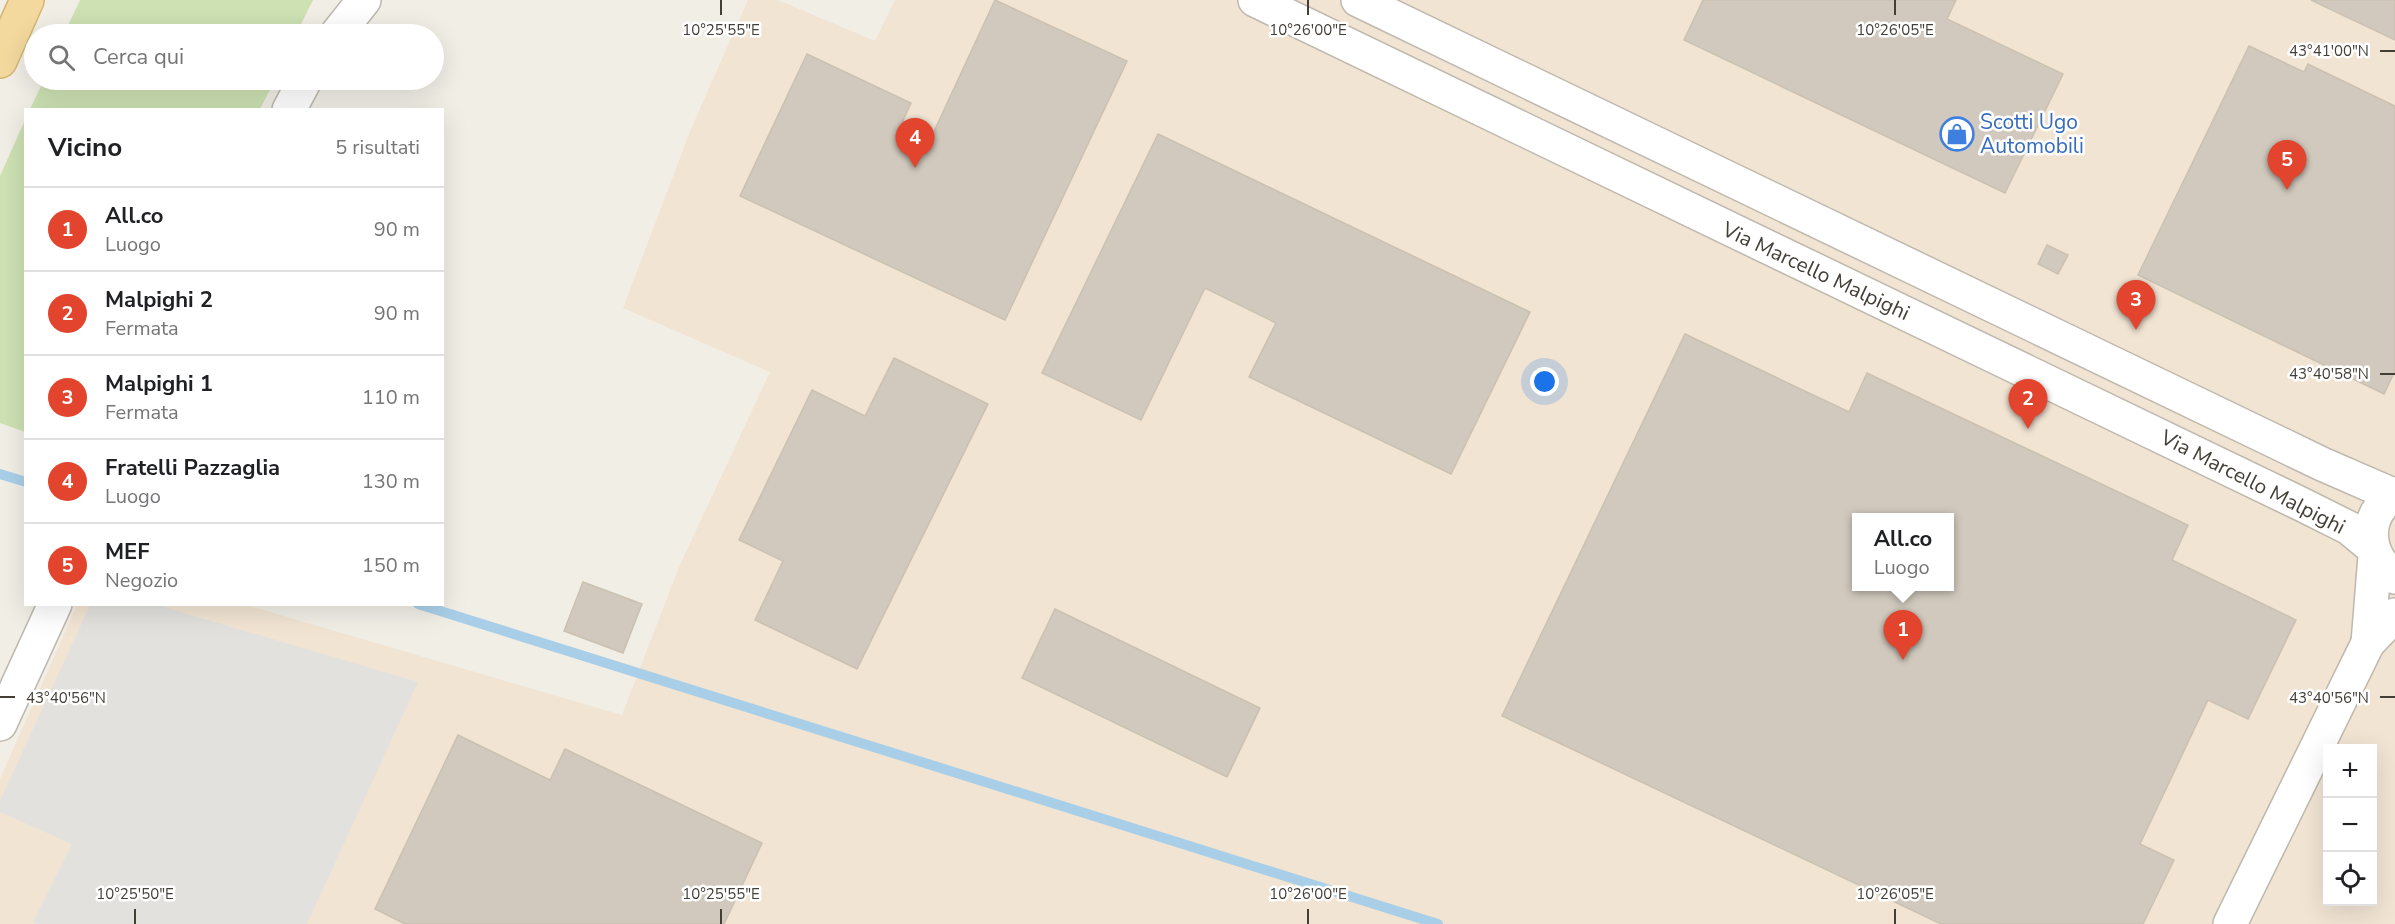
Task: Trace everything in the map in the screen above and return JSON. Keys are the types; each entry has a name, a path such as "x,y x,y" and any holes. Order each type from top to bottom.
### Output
{"main road":[{"path":"0,61 27,0"}],"street":[{"path":"345,24 364,0"},
{"name":"Via Marcello Malpighi","path":"1255,0 2291,499 2349,528 2381,560"},
{"name":"Via Marcello Malpighi","path":"1358,0 2322,464 2394,495"},
{"path":"291,108 300,90"},
{"path":"2230,924 2368,643 2381,560 2372,530 2377,512 2394,495"},
{"path":"0,724 54,606"},
{"path":"2368,643 2395,615"}],"shaded area":[{"path":"748,0 778,0 875,41 895,0 2395,0 2395,924 0,924 0,779 77,606 249,606 622,715 679,567 770,372 623,308 691,129"},
{"path":"90,606 160,606 418,682 307,924 37,924 33,922 72,844 0,812 0,801"}],"green space":[{"path":"80,0 313,0 301,24 69,24"},
{"path":"39,90 270,90 261,108 30,108"},
{"path":"24,122 24,432 0,423 0,176"}],"building":[{"path":"995,0 1127,61 1005,320 740,196 807,54 911,103 900,127 930,140"},
{"name":"Scotti Ugo Automobili","path":"1703,0 1956,0 1947,19 2063,74 2005,193 1684,40"},
{"path":"2311,0 2395,0 2395,40"},
{"path":"2249,46 2304,72 2308,64 2395,106 2395,371 2384,394 2138,275"},
{"path":"1158,134 1530,312 1451,474 1249,377 1276,323 1205,288 1141,420 1042,373"},
{"path":"2047,245 2068,255 2058,274 2038,264"},
{"path":"1685,334 1849,412 1867,373 2188,525 2172,560 2296,620 2248,719 2208,700 2140,844 2174,860 2143,924 1941,924 1502,716"},
{"path":"894,358 988,404 857,669 755,620 783,561 739,540 812,390 865,416"},
{"path":"583,582 642,604 623,653 564,631"},
{"path":"1055,609 1260,708 1227,777 1022,678"},
{"path":"458,735 550,780 565,749 762,843 724,924 405,924 375,909"}],"waterway":[{"path":"0,474 24,481"},
{"path":"424,606 1438,924"}],"place":[{"name":"Scotti Ugo Automobili","path":"1957,134"},
{"name":"Fratelli Pazzaglia","path":"915,168"},
{"name":"MEF","path":"2287,190"},
{"name":"Malpighi 1","path":"2136,330"},
{"name":"Malpighi 2","path":"2028,429"},
{"name":"All.co","path":"1903,660"}]}
